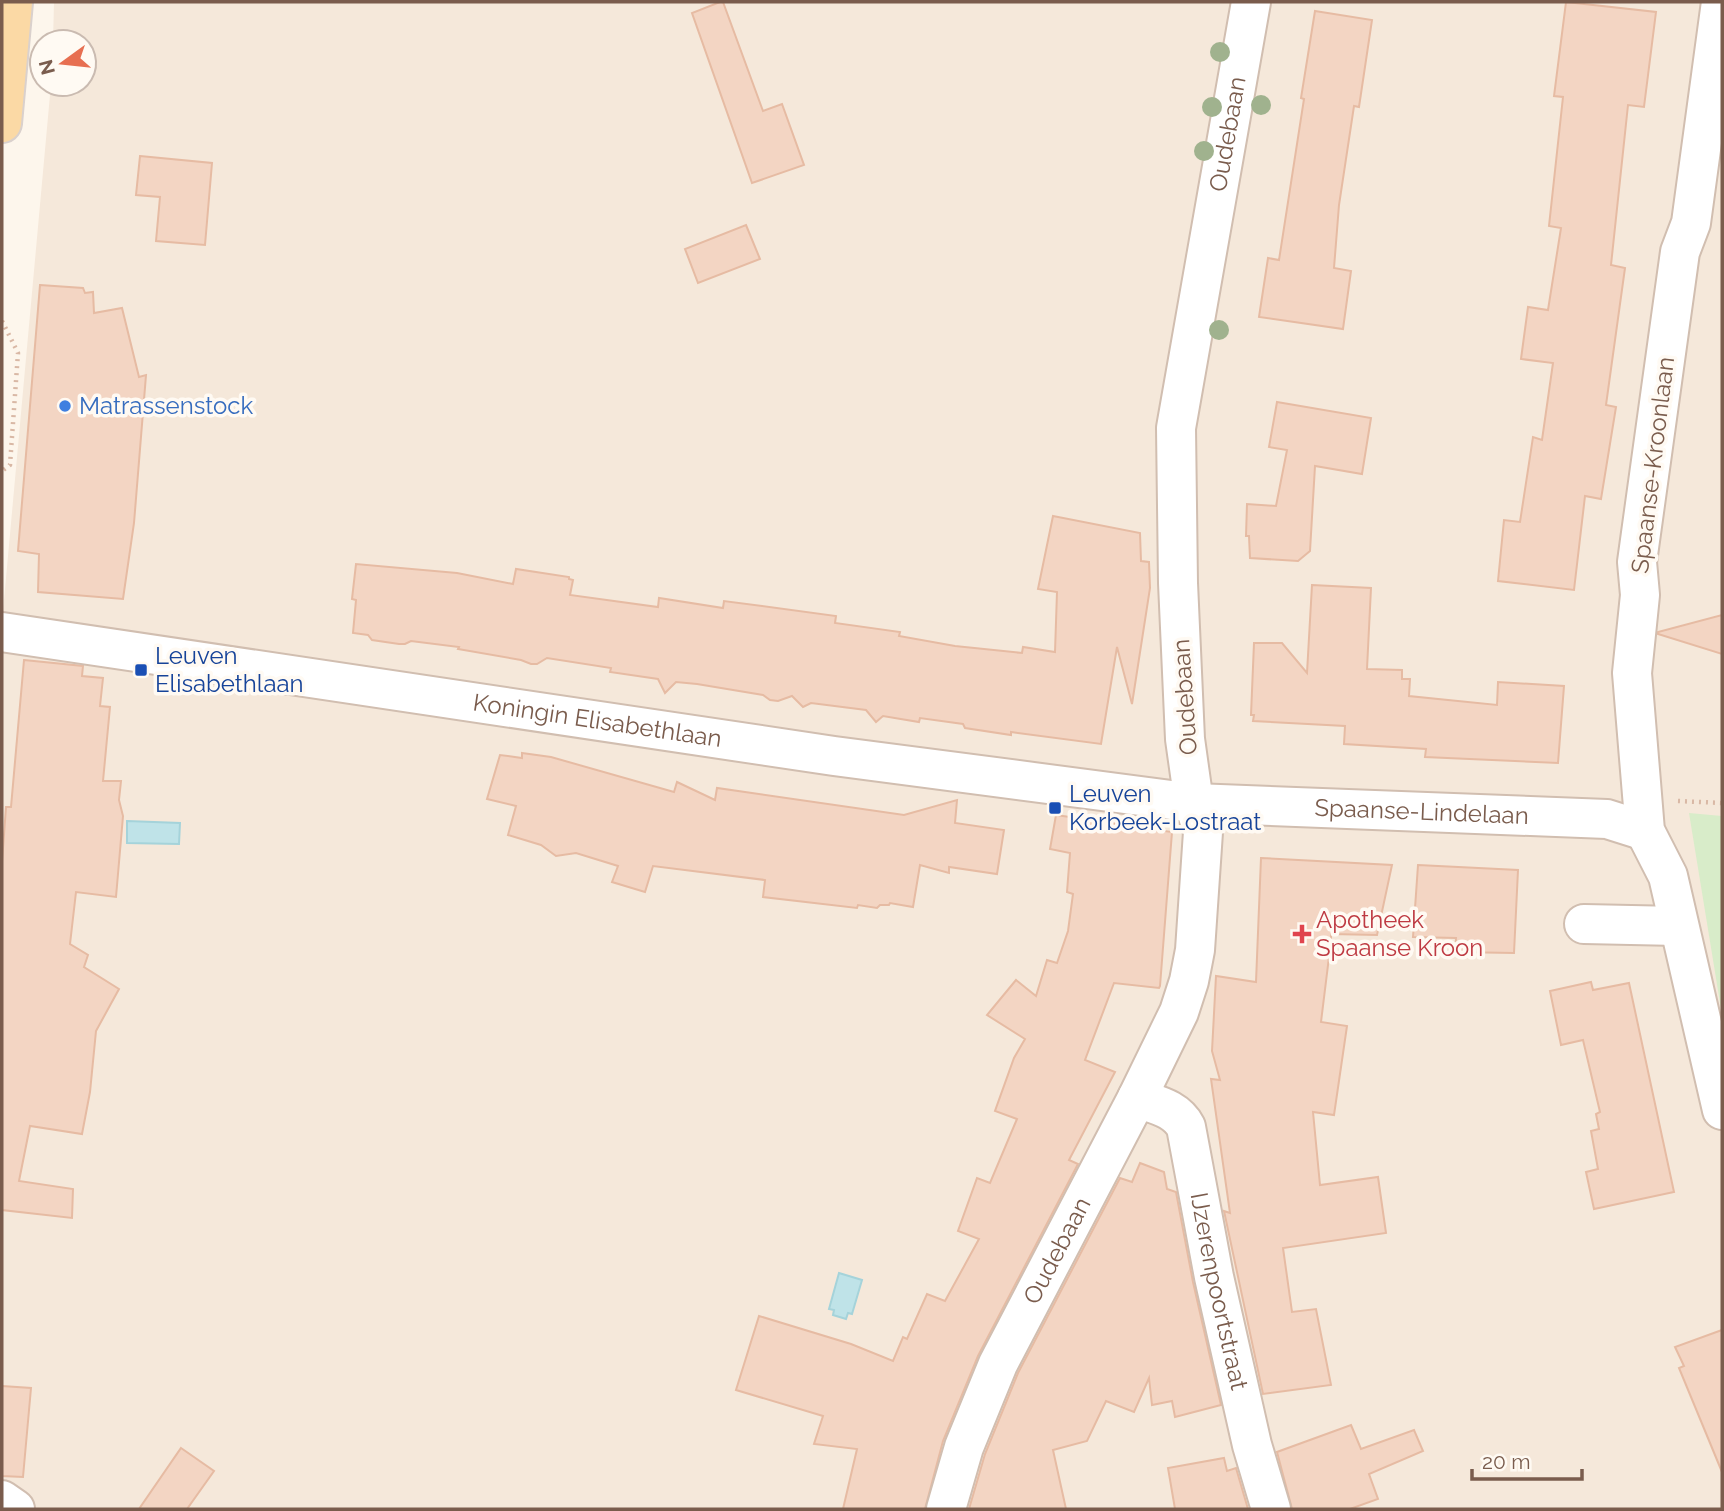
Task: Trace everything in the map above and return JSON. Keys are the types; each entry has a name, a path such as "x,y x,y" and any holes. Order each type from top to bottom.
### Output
{"main road":[{"path":"3,109 13,2"}],"street":[{"name":"Oudebaan","path":"946,1509 964,1447 998,1364 1137,1098 1178,1012 1189,981 1195,950 1203,832 1194,803 1185,739 1178,583 1176,428 1251,2"},
{"name":"Spaanse-Kroonlaan","path":"1721,2 1691,223 1680,252 1637,562 1640,595 1632,673 1645,831 1668,876 1722,1110"},
{"name":"Koningin Elisabethlaan","path":"2,632 834,756 1194,803"},
{"name":"Spaanse-Lindelaan","path":"1194,803 1607,819 1645,831"},
{"path":"1584,924 1678,926"},
{"name":"IJzerenpoortstraat","path":"1137,1098 1171,1110 1182,1119 1186,1127 1226,1329 1252,1445 1271,1509"},
{"path":"2,1500 15,1509"}],"path":[{"path":"2,321 18,352 10,465 2,471"}],"shaded area":[{"path":"54,2 1722,2 1722,1509 2,1509 2,622 50,98 98,98 98,28 53,28"}],"green space":[{"path":"1689,813 1722,816 1722,1015"}],"water":[{"path":"127,821 180,823 179,844 127,843"},
{"path":"839,1273 862,1280 852,1314 848,1313 846,1319 833,1315 834,1310 829,1309"}],"building":[{"path":"723,2 763,111 782,104 804,165 752,183 692,13"},
{"path":"1566,2 1656,12 1644,107 1628,105 1611,265 1625,268 1606,405 1616,407 1601,499 1585,496 1574,590 1498,581 1504,520 1520,522 1533,437 1542,440 1553,363 1521,359 1528,307 1548,310 1561,228 1549,226 1563,97 1554,96"},
{"path":"1315,11 1372,20 1359,107 1354,106 1339,205 1334,268 1351,271 1343,329 1259,317 1268,258 1279,260"},
{"path":"140,156 212,163 205,245 156,241 160,197 136,195"},
{"path":"746,225 760,259 698,283 685,249"},
{"path":"40,285 83,288 85,293 93,292 94,313 122,308 139,377 146,375 134,523 123,599 38,592 39,554 18,551"},
{"path":"1277,402 1371,418 1362,474 1315,466 1310,551 1298,561 1250,558 1249,536 1246,536 1247,504 1276,506 1287,450 1269,447"},
{"path":"1053,516 1140,533 1141,561 1149,562 1150,588 1132,704 1117,647 1101,744 1011,732 1011,735 920,718 919,722 883,716 876,722 866,710 811,703 803,707 792,696 778,701 770,700 763,695 697,684 676,682 665,693 658,679 610,672 611,668 547,658 537,664 531,664 458,649 459,647 411,641 399,644 372,640 368,635 353,633 356,600 352,599 356,564 457,573 513,584 516,569 569,577 573,580 570,595 658,607 659,598 723,608 724,601 836,616 835,623 900,632 899,636 955,646 1022,653 1023,647 1055,652 1057,592 1038,589"},
{"path":"1312,585 1371,588 1367,669 1402,670 1402,679 1410,679 1409,696 1497,705 1498,682 1564,686 1558,763 1425,757 1426,749 1344,744 1345,726 1253,721 1254,643 1282,643 1307,673"},
{"path":"1722,615 1722,654 1658,634 1658,632"},
{"path":"24,660 83,666 82,676 103,678 100,706 110,707 103,781 121,781 119,800 123,816 116,897 76,892 70,944 88,955 84,967 119,989 96,1031 90,1092 82,1134 30,1126 19,1181 73,1189 72,1218 2,1210 2,862 6,807 11,807"},
{"path":"522,753 551,757 674,792 677,782 715,800 717,788 904,815 957,800 955,823 1004,830 997,874 949,867 949,873 920,865 913,907 890,903 877,908 858,905 857,908 763,897 765,880 653,866 645,892 612,882 618,866 576,853 556,856 541,845 508,835 516,806 487,799 500,755 522,758"},
{"path":"1056,815 1172,832 1160,986 1114,983 1085,1060 1115,1072 1069,1160 1078,1164 978,1356 943,1441 925,1509 843,1509 857,1449 814,1444 823,1416 736,1390 759,1316 851,1344 893,1361 903,1337 907,1339 927,1294 945,1301 979,1239 958,1231 977,1178 990,1183 1017,1119 995,1111 1014,1058 1025,1039 987,1015 1016,980 1036,996 1047,960 1057,963 1068,931 1073,894 1067,892 1070,853 1050,849"},
{"path":"1261,858 1392,865 1377,935 1331,934 1331,957 1321,1022 1347,1026 1334,1115 1313,1112 1320,1185 1378,1177 1386,1233 1283,1248 1292,1312 1316,1309 1331,1385 1263,1394 1224,1211 1230,1213 1211,1079 1220,1080 1212,1051 1216,976 1256,982"},
{"path":"1418,865 1518,870 1514,953 1455,952 1456,938 1413,937"},
{"path":"1591,982 1593,990 1629,983 1674,1192 1594,1209 1586,1172 1598,1169 1591,1131 1599,1129 1596,1114 1600,1112 1583,1040 1561,1045 1550,991"},
{"path":"1140,1163 1164,1172 1167,1189 1176,1192 1221,1405 1175,1417 1172,1401 1152,1405 1149,1378 1134,1412 1106,1401 1087,1441 1053,1450 1066,1509 969,1509 985,1454 1018,1373 1120,1178 1132,1182"},
{"path":"1722,1330 1722,1472 1679,1368 1684,1366 1675,1347"},
{"path":"2,1386 31,1388 23,1477 2,1476"},
{"path":"1351,1425 1361,1449 1414,1430 1423,1451 1369,1474 1378,1499 1350,1509 1292,1509 1277,1452"},
{"path":"181,1448 214,1471 187,1509 139,1509"},
{"path":"1224,1458 1227,1471 1236,1468 1248,1509 1175,1509 1168,1468"}],"place":[{"name":"Matrassenstock","path":"65,406"},
{"name":"Leuven Elisabethlaan","path":"141,670"},
{"name":"Leuven Korbeek-Lostraat","path":"1055,808"},
{"name":"Apotheek Spaanse Kroon","path":"1302,934"}]}
